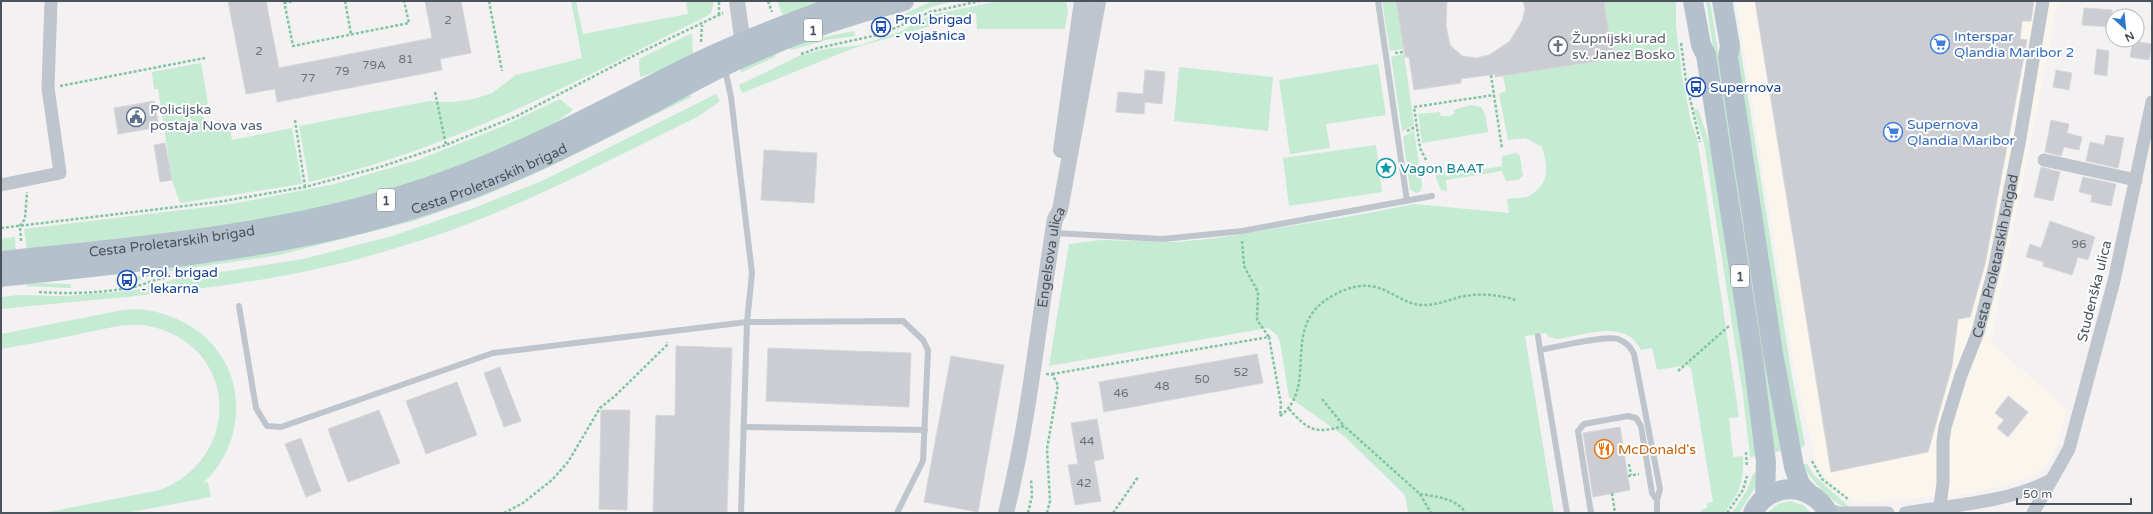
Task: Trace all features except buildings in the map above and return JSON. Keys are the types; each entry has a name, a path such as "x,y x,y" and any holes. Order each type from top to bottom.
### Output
{"main road":[{"name":"Cesta Proletarskih brigad","path":"1,261 257,231 372,205 447,180 530,146 744,49 777,27 851,1"},
{"name":"Cesta Proletarskih brigad","path":"744,49 788,39 860,14 904,1"},
{"name":"1","path":"1693,1 1701,45 1706,55 1753,358 1766,462 1765,497"},
{"path":"1702,1 1709,46 1706,55"},
{"path":"1714,1 1722,47 1728,57"},
{"name":"1","path":"1722,1 1730,46 1728,57 1773,353 1788,441 1796,475 1800,484 1827,511"},
{"name":"Cesta Proletarskih brigad","path":"1,277 213,253 264,245 340,230 398,213 454,195 541,158 723,59"},
{"path":"1753,513 1765,497 1780,490 1796,488 1809,494"}],"street":[{"path":"1,185 60,173 48,88 51,1"},
{"path":"737,1 744,49"},
{"path":"1054,226 1054,207 1082,1"},
{"name":"Engelsova ulica","path":"1006,513 1032,384 1054,226 1060,210 1098,1"},
{"name":"Cesta Proletarskih brigad","path":"1939,510 1943,483 1943,441 1945,427 1961,375 1978,332 1995,266 2019,144 2043,1"},
{"name":"Studenška ulica","path":"2032,513 2049,481 2069,449 2114,281 2152,102"},
{"path":"2044,160 2136,180"},
{"path":"1905,513 1939,510 1975,503 2031,490 2049,481"},
{"path":"1827,511 1838,513 1888,513"}],"lane":[{"path":"1378,1 1407,201"},
{"path":"723,59 730,97 752,273 747,322 741,513"},
{"path":"1054,226 1163,239 1242,231 1432,196"},
{"path":"239,306 256,408 267,426 281,427 493,353 747,322 903,321 923,340 928,350 923,461 897,513"},
{"path":"1538,336 1567,513"},
{"path":"1540,350 1610,339 1624,342 1629,345 1634,354 1644,409 1648,419 1660,489 1657,500 1657,512 1650,513"},
{"path":"1591,513 1578,431 1584,424 1628,416 1636,418 1641,426 1652,493 1657,500"},
{"path":"744,427 925,430"}],"path":[{"path":"293,1 284,2 292,46 409,23 404,1"},
{"path":"345,1 351,34"},
{"path":"489,1 502,71"},
{"path":"1,228 218,202 305,187 380,167 446,145 517,116 633,56 702,24 719,14 719,1"},
{"path":"768,1 774,16"},
{"path":"798,54 818,48 882,34 930,12 980,1"},
{"path":"700,46 702,24"},
{"path":"1681,38 1686,81 1701,148"},
{"path":"48,88 205,58"},
{"path":"1491,75 1502,149"},
{"path":"435,92 446,145"},
{"path":"1426,160 1420,148 1414,107 1494,95"},
{"path":"295,120 305,187"},
{"path":"21,245 20,226 24,219 27,197 26,180"},
{"path":"1242,231 1242,254 1244,266 1258,292 1257,320 1269,337 1281,404 1280,416 1289,409 1295,398 1298,385 1300,346 1305,326 1320,306 1344,290 1356,286 1370,286 1418,304 1429,305 1473,295 1488,295 1516,300"},
{"path":"1728,318 1730,333"},
{"path":"1678,371 1729,326"},
{"path":"504,513 524,503 558,474 568,462 600,408 615,396 667,345 668,331"},
{"path":"1041,374 1052,374 1269,337"},
{"path":"1047,513 1050,501 1048,449 1058,385 1052,374"},
{"path":"1322,399 1344,426 1420,494 1431,513"},
{"path":"1289,409 1308,429 1319,431 1344,426"},
{"path":"1727,513 1743,490 1746,482 1745,450"},
{"path":"1811,455 1813,464 1822,479 1853,502"},
{"path":"1629,464 1629,476 1643,474"},
{"path":"1113,513 1138,477"},
{"path":"1612,493 1615,513"},
{"path":"1420,494 1454,502 1461,506 1466,513"}],"shaded area":[{"name":"Supernova Qlandia Maribor","path":"1736,1 2058,1 1991,342 2067,410 2059,441 2048,464 2029,478 1970,494 1872,502 1856,501 1842,496 1817,467 1795,371"}],"green space":[{"path":"571,1 576,1 583,34 688,14 686,1 714,1 711,13 707,16 513,111 413,152 362,168 309,182 299,126 429,101 452,102 474,99 492,93 516,75 582,58"},
{"path":"777,1 827,1 783,16"},
{"path":"955,1 931,7 895,24 893,19 930,2"},
{"path":"999,1 1066,1 1068,11 1065,29 977,29 976,13 854,48 742,93 739,85 799,56 825,49 861,45 899,32 931,15"},
{"path":"1382,1 1396,1 1404,49 1390,51"},
{"path":"1604,1 1676,1 1676,26 1682,76 1690,118 1697,139 1739,417 1729,418 1733,457 1743,456 1743,473 1740,486 1734,499 1724,513 1701,513 1701,510 1707,508 1707,503 1713,502 1691,368 1686,365 1657,370 1652,348 1641,350 1634,340 1626,334 1615,331 1592,332 1558,339 1549,337 1546,333 1525,336 1554,513 1408,513 1405,495 1344,436 1289,397 1280,342 1277,335 1268,328 1049,366 1069,244 1101,240 1177,242 1217,238 1415,204 1509,213 1507,199 1527,197 1536,191 1544,180 1546,168 1542,147 1525,138 1508,140 1499,94 1506,91 1503,76 1612,59 1611,53 1614,52 1611,34 1609,34"},
{"path":"1706,1 1710,1 1781,451 1775,452"},
{"path":"1727,1 1733,1 1791,371 1805,445 1799,450 1791,409"},
{"path":"854,31 855,36 826,40 791,50 789,47 809,40"},
{"path":"692,34 693,56 675,66 640,77 639,59"},
{"path":"776,52 775,57 740,73 742,68"},
{"path":"1404,54 1414,125 1402,131 1391,57"},
{"path":"201,63 208,103 198,114 216,126 230,129 232,140 292,128 302,184 180,203 172,180 158,89 154,89 152,72"},
{"path":"1378,64 1386,115 1326,124 1330,148 1290,154 1279,80"},
{"path":"1179,67 1273,77 1268,131 1174,121"},
{"path":"689,92 691,97 541,171 481,197 414,221 279,255 164,272 137,281 135,277 178,265"},
{"path":"716,94 720,101 699,116 575,177 486,217 400,247 339,264 243,283 147,295 1,309 1,297 18,295 64,296 131,291 176,279 303,259 389,237 474,208 544,180"},
{"path":"560,99 573,110 553,124 497,153 382,194 245,226 27,251 24,229 232,204 335,184 418,160 501,127"},
{"path":"1470,105 1481,107 1485,114 1488,132 1422,143 1418,114 1440,112 1441,116 1450,116 1455,113 1454,110"},
{"path":"1698,109 1711,147 1740,329 1757,456 1750,457 1743,395 1704,143 1694,110"},
{"path":"1414,130 1422,184 1421,191 1416,193 1410,189 1403,137"},
{"path":"1376,145 1382,192 1289,206 1283,158"},
{"path":"1516,153 1520,156 1523,176 1518,180 1506,181 1502,171 1446,180 1447,191 1441,190 1436,178 1436,171 1441,164 1443,165 1446,176 1502,166 1502,156"},
{"path":"15,237 16,252 1,250 1,239"},
{"path":"27,283 71,284 71,288 27,286"},
{"path":"139,309 163,314 184,323 202,335 217,350 228,369 235,390 236,413 232,437 227,450 217,468 203,483 208,482 211,497 126,513 43,513 160,490 187,475 205,454 216,430 220,405 215,380 202,357 182,339 153,327 145,325 127,325 1,349 1,334 123,310"},
{"path":"1803,464 1807,464 1815,476 1849,507 1846,508 1834,501 1815,482"},
{"path":"1758,469 1756,486 1739,513 1732,513 1747,490 1753,474"},
{"path":"1789,501 1803,505 1811,513 1767,513 1778,504"}],"place":[{"name":"Prol. brigad - vojašnica","path":"881,27"},
{"name":"Interspar Qlandia Maribor 2","path":"1940,44"},
{"name":"Župnijski urad sv. Janez Bosko","path":"1558,46"},
{"name":"Supernova","path":"1696,87"},
{"name":"Policijska postaja Nova vas","path":"136,117"},
{"name":"Supernova Qlandia Maribor","path":"1893,132"},
{"name":"Vagon BAAT","path":"1386,168"},
{"name":"Prol. brigad - lekarna","path":"127,280"},
{"name":"McDonald's","path":"1604,449"}]}
